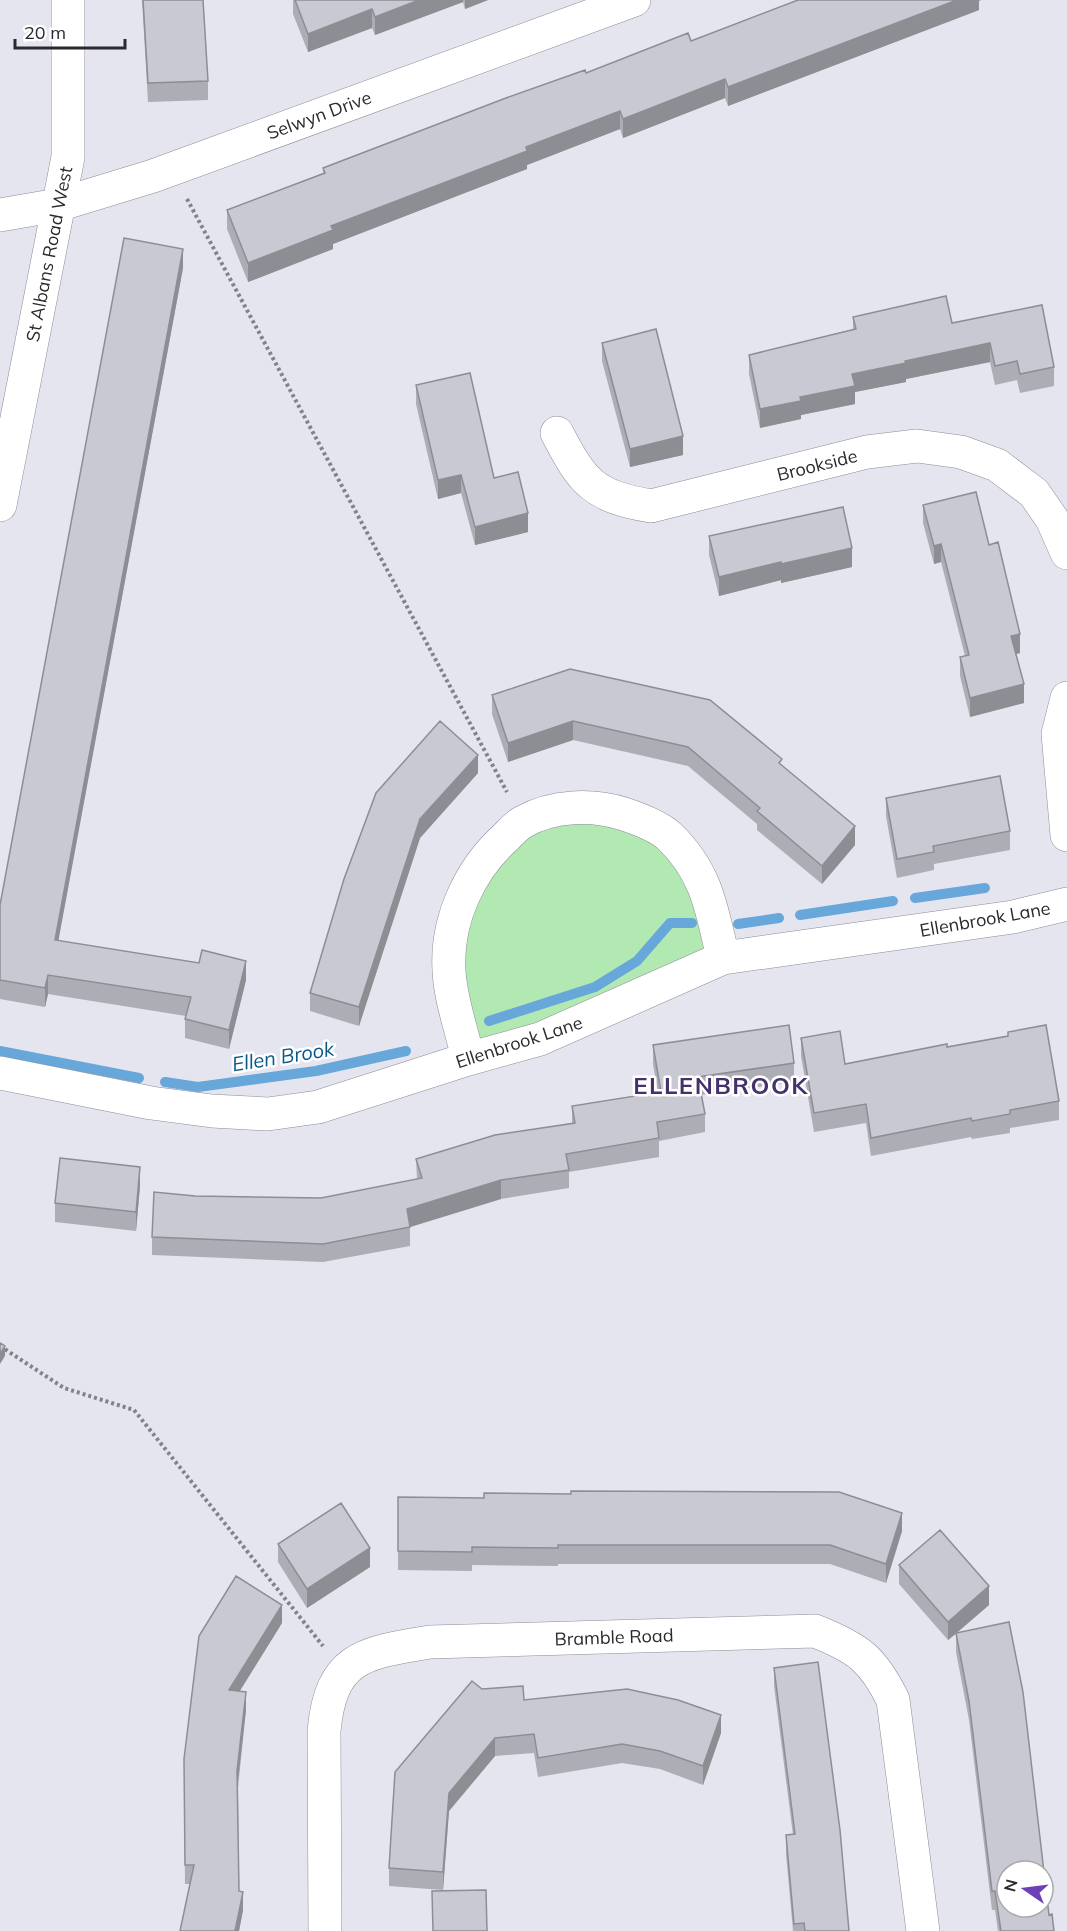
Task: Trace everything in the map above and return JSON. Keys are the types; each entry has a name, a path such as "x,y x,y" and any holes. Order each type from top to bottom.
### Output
{"street":[{"name":"St Albans Road West","path":"0,505 68,157 68,0"},
{"name":"Selwyn Drive","path":"0,215 58,205 171,169 634,0"},
{"name":"Brookside","path":"557,433 578,473 600,490 620,501 651,506 867,452 917,446 961,452 997,465 1034,493 1052,519 1067,553"},
{"path":"1067,698 1058,734 1067,835"},
{"path":"468,1059 448,970 452,933 468,883 488,853 522,822 567,807 607,808 636,818 667,835 686,855 707,889 723,958"},
{"name":"Ellenbrook Lane","path":"0,1073 151,1103 212,1111 268,1114 318,1107 468,1059 540,1039 723,958 1013,917 1067,904"},
{"name":"Bramble Road","path":"342,1671 382,1650 430,1642 815,1631 845,1643 879,1671 893,1700 923,1931"},
{"path":"325,1931 324,1731 326,1705 342,1671"}],"path":[{"path":"171,169 522,822"},
{"path":"0,1346 64,1388 134,1410 342,1671"}],"green space":[{"path":"567,807 667,835 723,958 468,1059 452,933 468,883"}],"building":[{"path":"143,0 203,0 208,81 148,83"},
{"path":"295,0 419,0 375,17 372,9 308,34"},
{"path":"798,0 957,0 728,87 725,79 623,119 620,111 526,147 527,151 331,226 333,230 248,263 227,210 325,173 323,168 506,98 585,70 586,73 688,33 691,41"},
{"path":"124,238 183,249 55,940 199,963 202,950 246,961 229,1030 185,1019 191,997 48,975 45,988 0,980 0,905"},
{"path":"946,296 952,323 1042,305 1054,367 1020,374 1017,361 995,366 990,343 852,374 855,386 800,397 801,401 760,409 749,355 856,329 853,317"},
{"path":"656,329 683,436 630,449 602,343"},
{"path":"470,373 494,478 518,472 528,513 475,527 461,475 438,480 416,385"},
{"path":"976,492 989,545 998,542 1020,634 1011,636 1024,684 970,698 960,657 969,655 941,544 934,546 923,505"},
{"path":"843,507 852,548 719,577 709,536"},
{"path":"570,669 710,700 782,759 779,763 855,826 822,866 757,811 760,808 688,747 573,721 508,743 492,695"},
{"path":"440,721 478,755 420,819 359,1007 310,993 344,879 376,793"},
{"path":"1000,776 1010,831 933,846 934,852 897,859 886,798"},
{"path":"789,1025 794,1063 698,1077 705,1114 657,1122 659,1138 566,1154 569,1170 501,1180 407,1209 410,1227 323,1244 152,1237 154,1192 195,1196 321,1198 422,1178 416,1159 495,1135 575,1123 572,1106 661,1092 653,1045"},
{"path":"1046,1025 1059,1101 1010,1110 1010,1114 972,1121 971,1118 871,1138 866,1104 814,1113 801,1038 840,1031 845,1064 947,1044 947,1047 1008,1036 1008,1032"},
{"path":"60,1158 140,1167 136,1212 55,1203"},
{"path":"0,1343 5,1346 0,1354"},
{"path":"571,1491 839,1492 902,1513 886,1564 830,1545 558,1545 558,1548 472,1547 472,1552 398,1551 398,1497 484,1498 484,1493 571,1494"},
{"path":"341,1503 370,1548 307,1589 278,1544"},
{"path":"940,1530 989,1586 948,1622 899,1565"},
{"path":"236,1576 282,1605 229,1690 246,1692 237,1771 239,1891 243,1892 235,1931 180,1931 194,1865 185,1865 184,1759 199,1636"},
{"path":"1009,1622 1023,1692 1042,1859 995,1859 995,1891 992,1891 969,1701 956,1633"},
{"path":"818,1662 840,1830 849,1931 805,1931 804,1923 794,1924 786,1835 795,1834 774,1668"},
{"path":"472,1681 482,1689 523,1686 524,1700 627,1689 678,1700 721,1715 703,1766 660,1751 622,1744 538,1758 534,1734 495,1738 449,1793 443,1872 389,1868 395,1772"},
{"path":"486,1890 487,1931 433,1931 432,1891"},
{"path":"999,1919 1053,1919 1054,1931 1001,1931"}],"waterway":[{"name":"Ellen Brook","path":"915,898 985,888"},
{"name":"Ellen Brook","path":"800,915 893,901"},
{"name":"Ellen Brook","path":"738,924 779,918"},
{"name":"Ellen Brook","path":"489,1021 595,987 637,961 670,923 692,923"},
{"name":"Ellen Brook","path":"0,1051 139,1078"},
{"name":"Ellen Brook","path":"165,1082 198,1087 316,1071 406,1051"}],"district":[{"name":"ELLENBROOK","path":"721,1085"}]}
